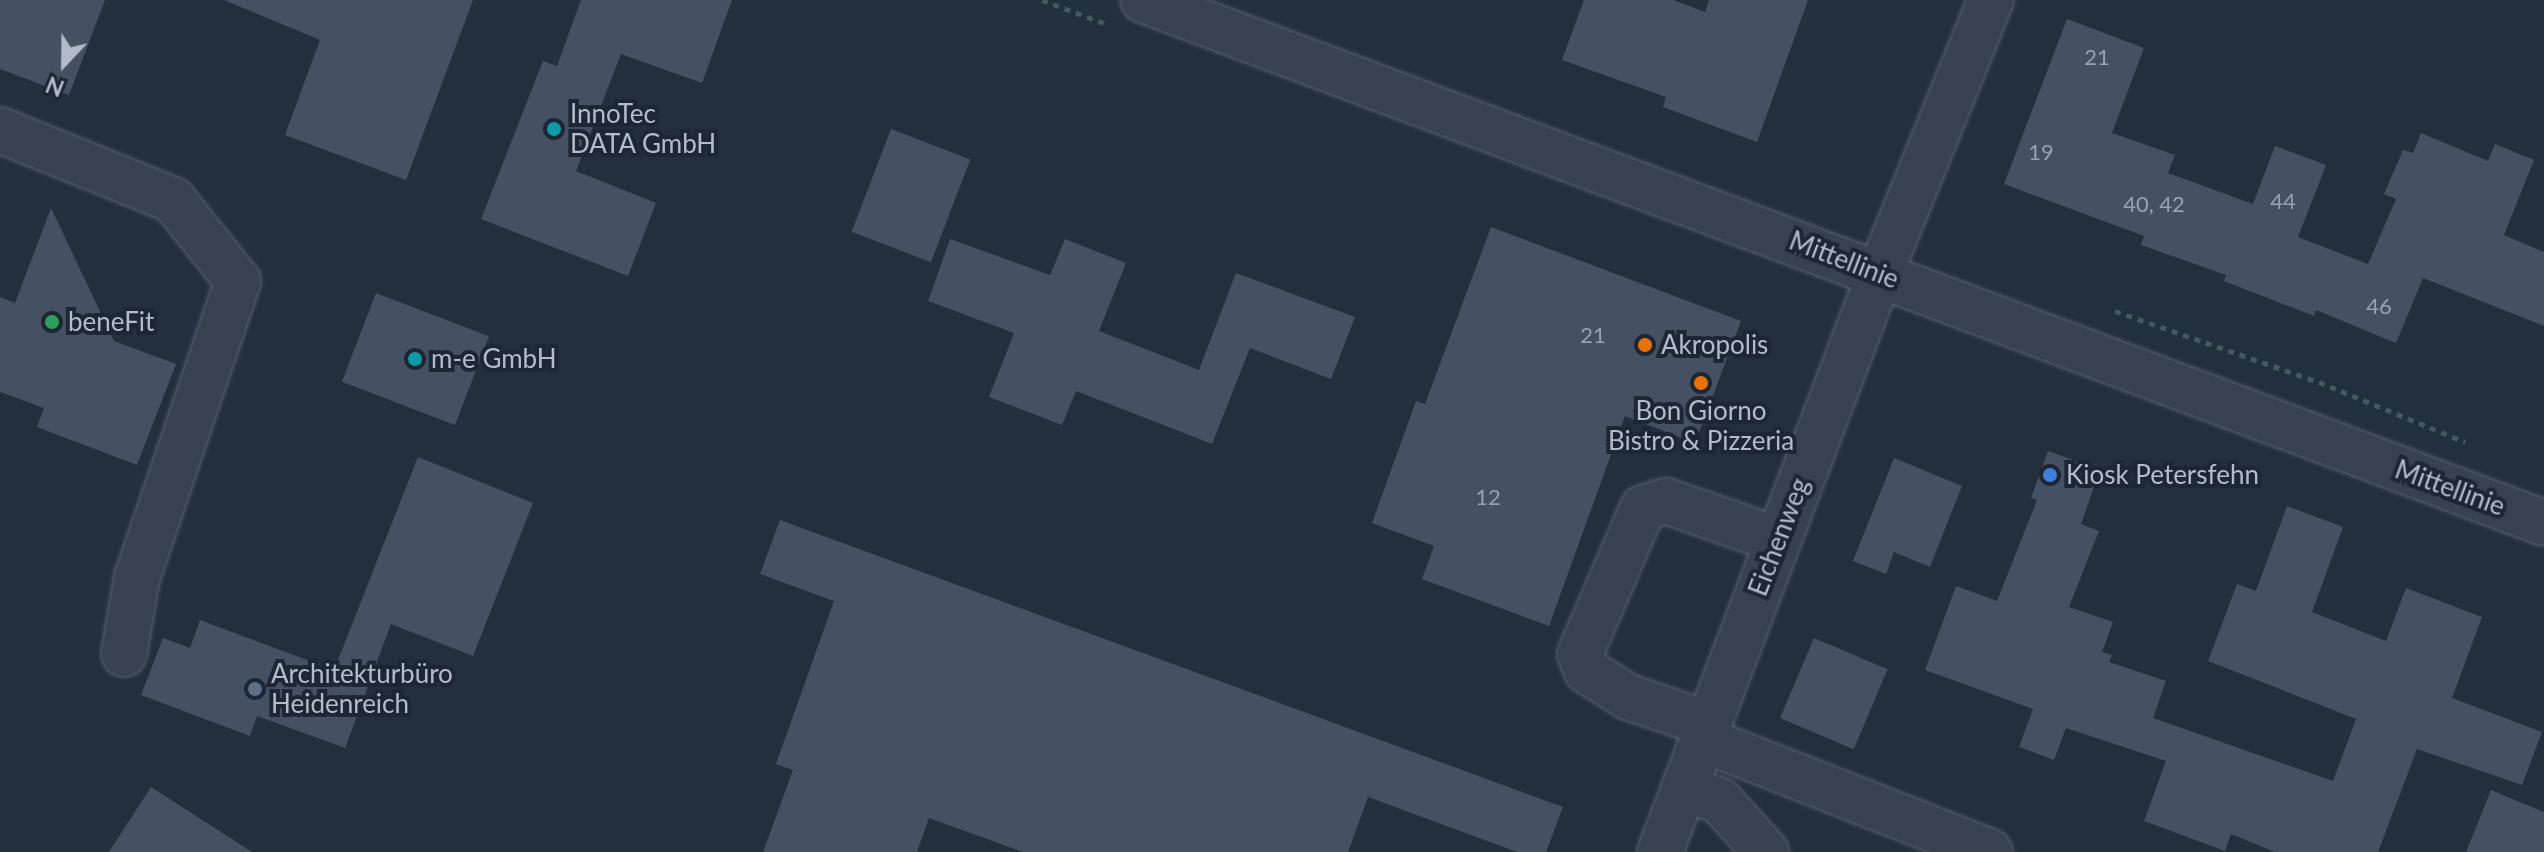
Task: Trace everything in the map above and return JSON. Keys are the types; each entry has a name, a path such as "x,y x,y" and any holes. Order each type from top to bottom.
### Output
{"street":[{"name":"Mittellinie","path":"1143,0 2544,523"},
{"name":"Eichenweg","path":"1660,852 1880,273 1991,0"},
{"path":"0,130 173,200 238,281 137,577 124,654"},
{"path":"1778,540 1666,501 1643,508 1580,654 1587,671 1628,697 1705,732 1990,852"},
{"path":"1684,788 1720,801 1766,852"}],"path":[{"path":"2101,307 2319,382 2479,448"}],"building":[{"path":"0,0 105,0 69,95 0,69"},
{"path":"224,0 473,0 406,180 285,135 320,40"},
{"name":"InnoTec DATA GmbH","path":"581,0 732,0 702,83 621,54 576,171 656,203 628,276 481,219 543,61 557,66"},
{"path":"1584,0 1673,0 1705,12 1709,0 1808,0 1757,142 1663,107 1666,97 1562,60"},
{"path":"2067,19 2144,48 2112,133 2175,155 2168,173 2253,204 2275,146 2326,165 2298,237 2368,264 2396,199 2384,194 2403,150 2413,153 2421,133 2488,161 2495,144 2534,160 2504,235 2544,252 2544,326 2423,278 2396,343 2316,310 2314,316 2224,281 2226,275 2141,245 2144,236 2004,184"},
{"path":"891,129 970,159 931,262 852,232"},
{"name":"beneFit","path":"51,208 114,341 176,364 137,465 37,427 44,408 0,392 0,297 15,303"},
{"path":"1491,227 1741,321 1695,443 1625,416 1549,626 1422,579 1434,546 1372,523 1416,401 1425,404"},
{"path":"950,239 1050,275 1065,239 1126,263 1099,331 1199,370 1236,273 1355,317 1331,379 1250,348 1212,444 1076,391 1062,425 989,397 1014,333 928,301"},
{"name":"m-e GmbH","path":"376,293 489,336 455,425 342,382"},
{"path":"2048,451 2100,470 2081,524 2099,531 2069,607 2113,622 2102,652 2112,655 2109,662 2166,681 2153,718 2333,781 2356,719 2208,661 2237,584 2256,591 2287,506 2343,527 2312,612 2386,641 2406,588 2482,617 2452,698 2542,732 2522,785 2417,749 2378,852 2275,852 2231,834 2225,851 2144,821 2166,761 2066,728 2054,760 2019,747 2033,709 1925,670 1956,586 1997,601 2037,500 2031,498"},
{"path":"418,457 533,503 473,656 391,624 345,748 257,716 250,736 141,695 163,638 190,648 200,620 334,670"},
{"path":"1894,458 1962,486 1930,567 1894,552 1886,574 1853,561"},
{"path":"780,520 1563,807 1546,852 1517,852 1368,797 1348,852 1023,852 929,818 917,852 763,852 793,770 776,764 834,601 760,574"},
{"path":"1814,638 1888,669 1854,749 1780,718"},
{"path":"151,787 252,852 109,852"},
{"path":"2491,790 2544,812 2544,852 2466,852"}],"place":[{"name":"InnoTec DATA GmbH","path":"554,129"},
{"name":"beneFit","path":"52,322"},
{"name":"Akropolis","path":"1645,345"},
{"name":"m-e GmbH","path":"415,359"},
{"name":"Bon Giorno Bistro & Pizzeria","path":"1701,383"},
{"name":"Kiosk Petersfehn","path":"2050,475"},
{"name":"Architekturbüro Heidenreich","path":"255,689"}]}
